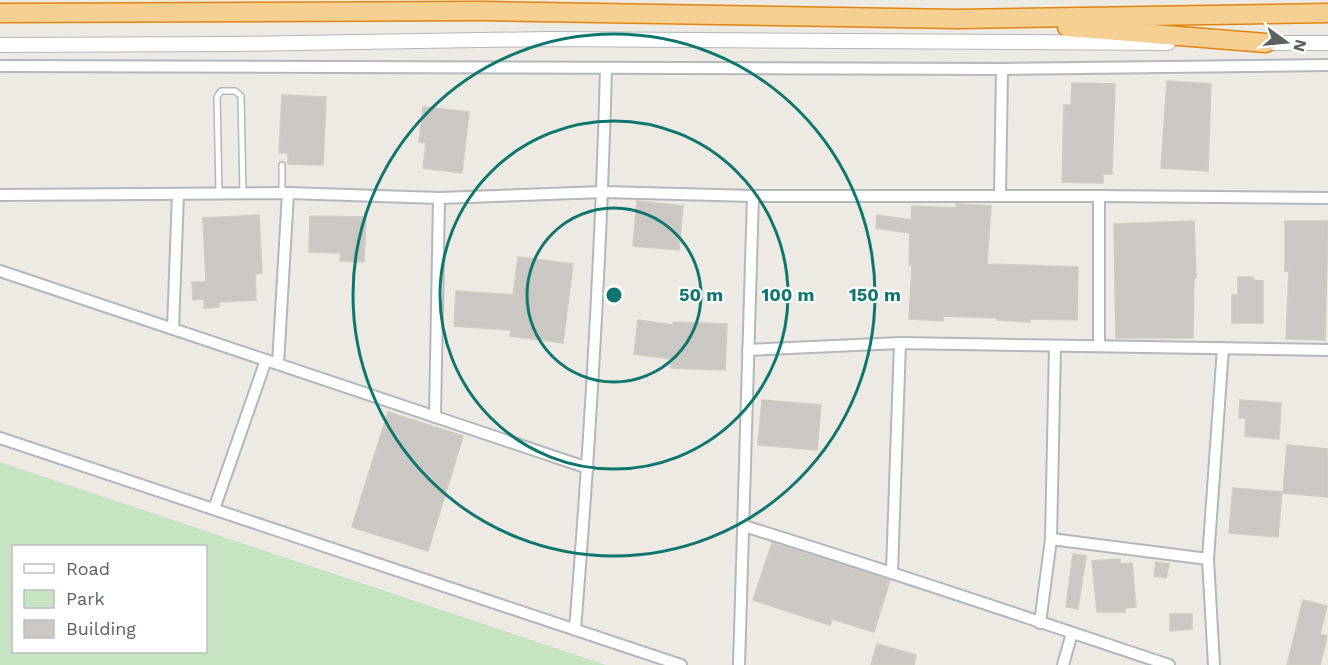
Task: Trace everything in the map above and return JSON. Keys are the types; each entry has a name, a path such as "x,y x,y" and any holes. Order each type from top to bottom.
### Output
{"highway":[{"path":"0,13 483,11 958,19 1328,13"},
{"path":"958,19 1266,43"}],"main road":[{"path":"0,45 549,39 1328,43"}],"street":[{"path":"0,66 1002,69 1328,65"},
{"path":"575,630 588,468 603,192 606,69"},
{"path":"1000,195 1002,69"},
{"path":"0,195 285,193 438,198 603,192 753,196 1000,195 1328,198"},
{"path":"278,364 285,193"},
{"path":"173,329 178,194"},
{"path":"739,665 753,196"},
{"path":"1099,196 1099,346"},
{"path":"435,417 438,198"},
{"path":"0,271 588,468"},
{"path":"748,350 900,343 1328,350"},
{"path":"892,571 900,343"},
{"path":"1040,623 1051,539 1055,346"},
{"path":"1214,665 1208,559 1223,348"},
{"path":"214,509 266,360"},
{"path":"0,438 681,665"},
{"path":"744,526 892,571 1169,665"},
{"path":"1051,539 1208,559"},
{"path":"1063,665 1072,633"}],"lane":[{"path":"219,194 217,97 220,91 236,91 242,96 243,194"},
{"path":"282,165 285,193"}],"green space":[{"path":"0,462 606,665 0,665"}],"building":[{"path":"1167,81 1211,84 1208,171 1161,168"},
{"path":"1072,83 1115,84 1112,174 1103,174 1103,183 1062,182 1064,105 1071,105"},
{"path":"282,95 326,97 323,165 288,164 288,153 279,153"},
{"path":"423,107 469,112 462,173 423,168 426,143 419,142"},
{"path":"637,201 683,206 679,250 633,246"},
{"path":"956,204 991,206 987,264 1078,267 1077,320 1030,319 1030,322 943,316 943,321 909,319 912,265 909,265 910,233 876,228 877,215 911,220 912,206 956,208"},
{"path":"259,215 262,273 255,274 256,300 219,302 219,307 204,308 204,299 193,300 192,282 206,282 203,218"},
{"path":"310,216 366,217 364,262 340,261 341,253 309,252"},
{"path":"1194,221 1196,278 1194,278 1193,338 1116,338 1114,224"},
{"path":"1285,221 1328,221 1325,340 1286,339 1289,271 1285,271"},
{"path":"518,257 573,264 563,343 510,336 511,330 454,326 456,291 513,295"},
{"path":"1238,277 1253,277 1253,280 1263,281 1263,323 1232,323 1232,295 1238,295"},
{"path":"638,320 673,325 673,322 727,324 725,370 671,368 672,359 634,354"},
{"path":"762,400 821,405 817,450 758,445"},
{"path":"1240,400 1281,403 1279,439 1245,436 1246,418 1239,418"},
{"path":"388,412 463,436 428,551 352,527"},
{"path":"1287,445 1328,449 1328,497 1283,493"},
{"path":"1233,488 1282,492 1278,537 1229,533"},
{"path":"772,543 890,580 874,632 832,619 830,625 753,600"},
{"path":"1073,554 1086,556 1078,609 1066,607"},
{"path":"1120,559 1120,564 1132,563 1136,607 1125,608 1125,612 1097,612 1092,561"},
{"path":"1156,562 1169,564 1166,578 1154,576"},
{"path":"1303,600 1327,606 1320,634 1327,636 1320,665 1287,665"},
{"path":"1170,614 1192,614 1192,629 1170,631"},
{"path":"877,644 916,655 914,665 871,665"}]}
